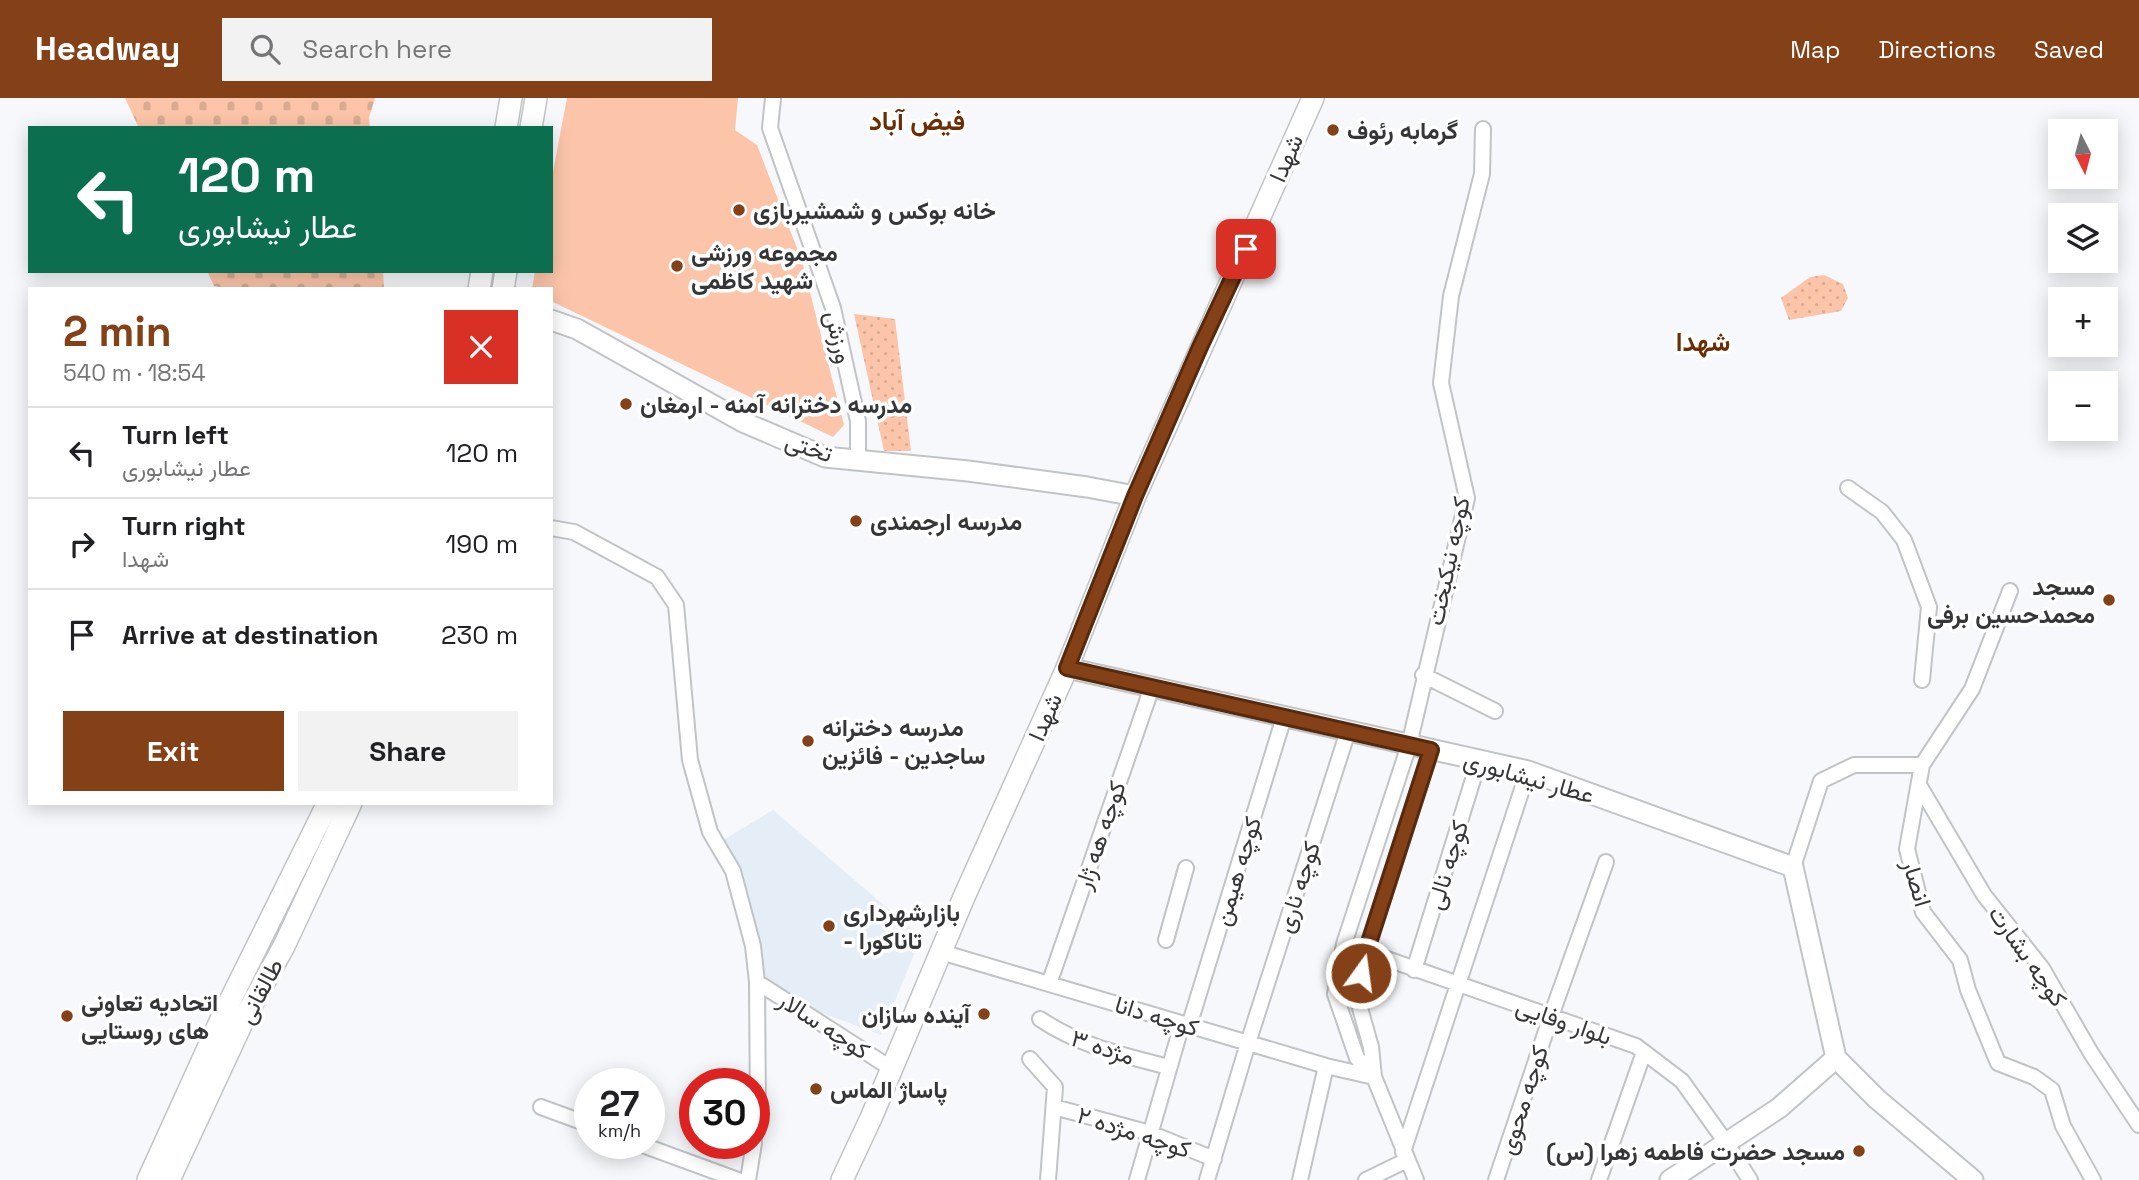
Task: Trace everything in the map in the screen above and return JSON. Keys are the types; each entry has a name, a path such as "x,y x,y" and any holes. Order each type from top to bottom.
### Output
{"main road":[{"path":"506,126 511,98"},
{"path":"531,126 536,98"},
{"name":"شهدا","path":"842,1180 1067,668 1135,496 1313,98"},
{"name":"طالقانی","path":"169,1180 211,1066 327,805"},
{"name":"طالقانی","path":"148,1180 350,805"}],"street":[{"name":"ورزش","path":"773,98 770,128 836,320 858,421 858,460"},
{"name":"کوچه نیکبخت","path":"1409,745 1423,675 1467,498 1441,383 1451,296 1482,174 1483,129"},
{"name":"تختی","path":"553,321 577,330 743,422 825,457 968,471 1135,496"},
{"path":"1848,488 1882,512 1904,540 1929,607 1922,680"},
{"path":"553,528 574,532 657,577 676,605 690,760 710,832 733,870 747,915 757,982 758,1068"},
{"name":"انصار","path":"2010,591 1972,689 1922,765 1907,849 1923,912 1960,960 1968,990 1998,1063 2034,1077 2052,1090 2063,1126 2093,1180"},
{"name":"عطار نیشابوری","path":"1067,668 1528,771 1793,867"},
{"path":"1423,675 1495,711"},
{"name":"کوچه هه ژار","path":"1049,984 1152,687"},
{"name":"کوچه هیمن","path":"1137,1180 1169,1067 1284,717"},
{"name":"کوچه ناری","path":"1209,1179 1248,1043 1348,731"},
{"path":"1374,1077 1357,1058 1335,994 1344,944 1409,745"},
{"path":"1416,1180 1374,1077 1371,1047 1356,994 1366,952 1431,750"},
{"name":"کوچه نالی","path":"1414,970 1479,760"},
{"path":"1922,765 1854,765 1821,780 1793,867 1836,1058 1877,1099 1973,1180"},
{"path":"1366,1180 1405,1156 1528,771"},
{"name":"کوچه بشارت","path":"1919,785 1984,895 2042,968 2091,1053 2139,1125"},
{"name":"کوچه محوی","path":"1496,1180 1606,862"},
{"path":"1166,940 1186,868"},
{"name":"بلوار وفایی","path":"1344,944 1636,1046 1682,1082 1750,1180"},
{"name":"کوچه دانا","path":"941,952 1326,1066 1374,1077"},
{"name":"کوچه سالار","path":"757,982 891,1069"},
{"name":"مژده ۳","path":"1040,1018 1063,1034 1104,1050 1169,1067"},
{"path":"1599,1180 1644,1052"},
{"path":"1670,1180 1779,1108 1836,1058"},
{"path":"1030,1059 1055,1087 1048,1180"},
{"path":"1300,1180 1326,1066"},
{"path":"541,1107 574,1119"},
{"name":"کوچه مژده ۲","path":"1054,1107 1150,1133 1214,1159"},
{"path":"665,1153 738,1180"},
{"path":"748,1180 751,1159"}],"shaded area":[{"name":"بازارشهرداری - تاناکورا","path":"773,810 921,937 881,1035 753,987 753,946 718,843"}],"green space":[{"path":"125,98 375,98 369,118 370,126 138,126"},
{"name":"مجموعه ورزشی شهید کاظمی","path":"567,98 738,98 735,130 757,145 802,261 844,425 833,437 553,302 553,287 532,287 535,273 553,273 553,172"},
{"path":"208,273 383,273 384,287 219,287 214,286"},
{"path":"1824,275 1843,284 1848,298 1841,311 1789,320 1781,298 1810,277"},
{"path":"854,314 895,319 911,451 884,451"}],"place":[{"name":"گرمابه رئوف","path":"1333,130"},
{"name":"خانه بوکس و شمشیربازی","path":"739,210"},
{"name":"مجموعه ورزشی شهید کاظمی","path":"677,266"},
{"name":"مدرسه دخترانه آمنه - ارمغان","path":"626,404"},
{"name":"مدرسه ارجمندی","path":"856,521"},
{"name":"مسجد محمدحسین برفی","path":"2109,600"},
{"name":"مدرسه دخترانه ساجدین - فائزین","path":"808,741"},
{"name":"بازارشهرداری - تاناکورا","path":"829,926"},
{"name":"آینده سازان","path":"984,1014"},
{"name":"اتحادیه تعاونی های روستایی","path":"67,1016"},
{"name":"پاساژ الماس","path":"816,1089"},
{"name":"مسجد حضرت فاطمه زهرا (س)","path":"1859,1151"}],"district":[{"name":"فیض آباد","path":"917,121"},
{"name":"شهدا","path":"1703,342"}],"route":[{"path":"1246,249 1135,496 1067,668 1431,750 1361,973"}]}
